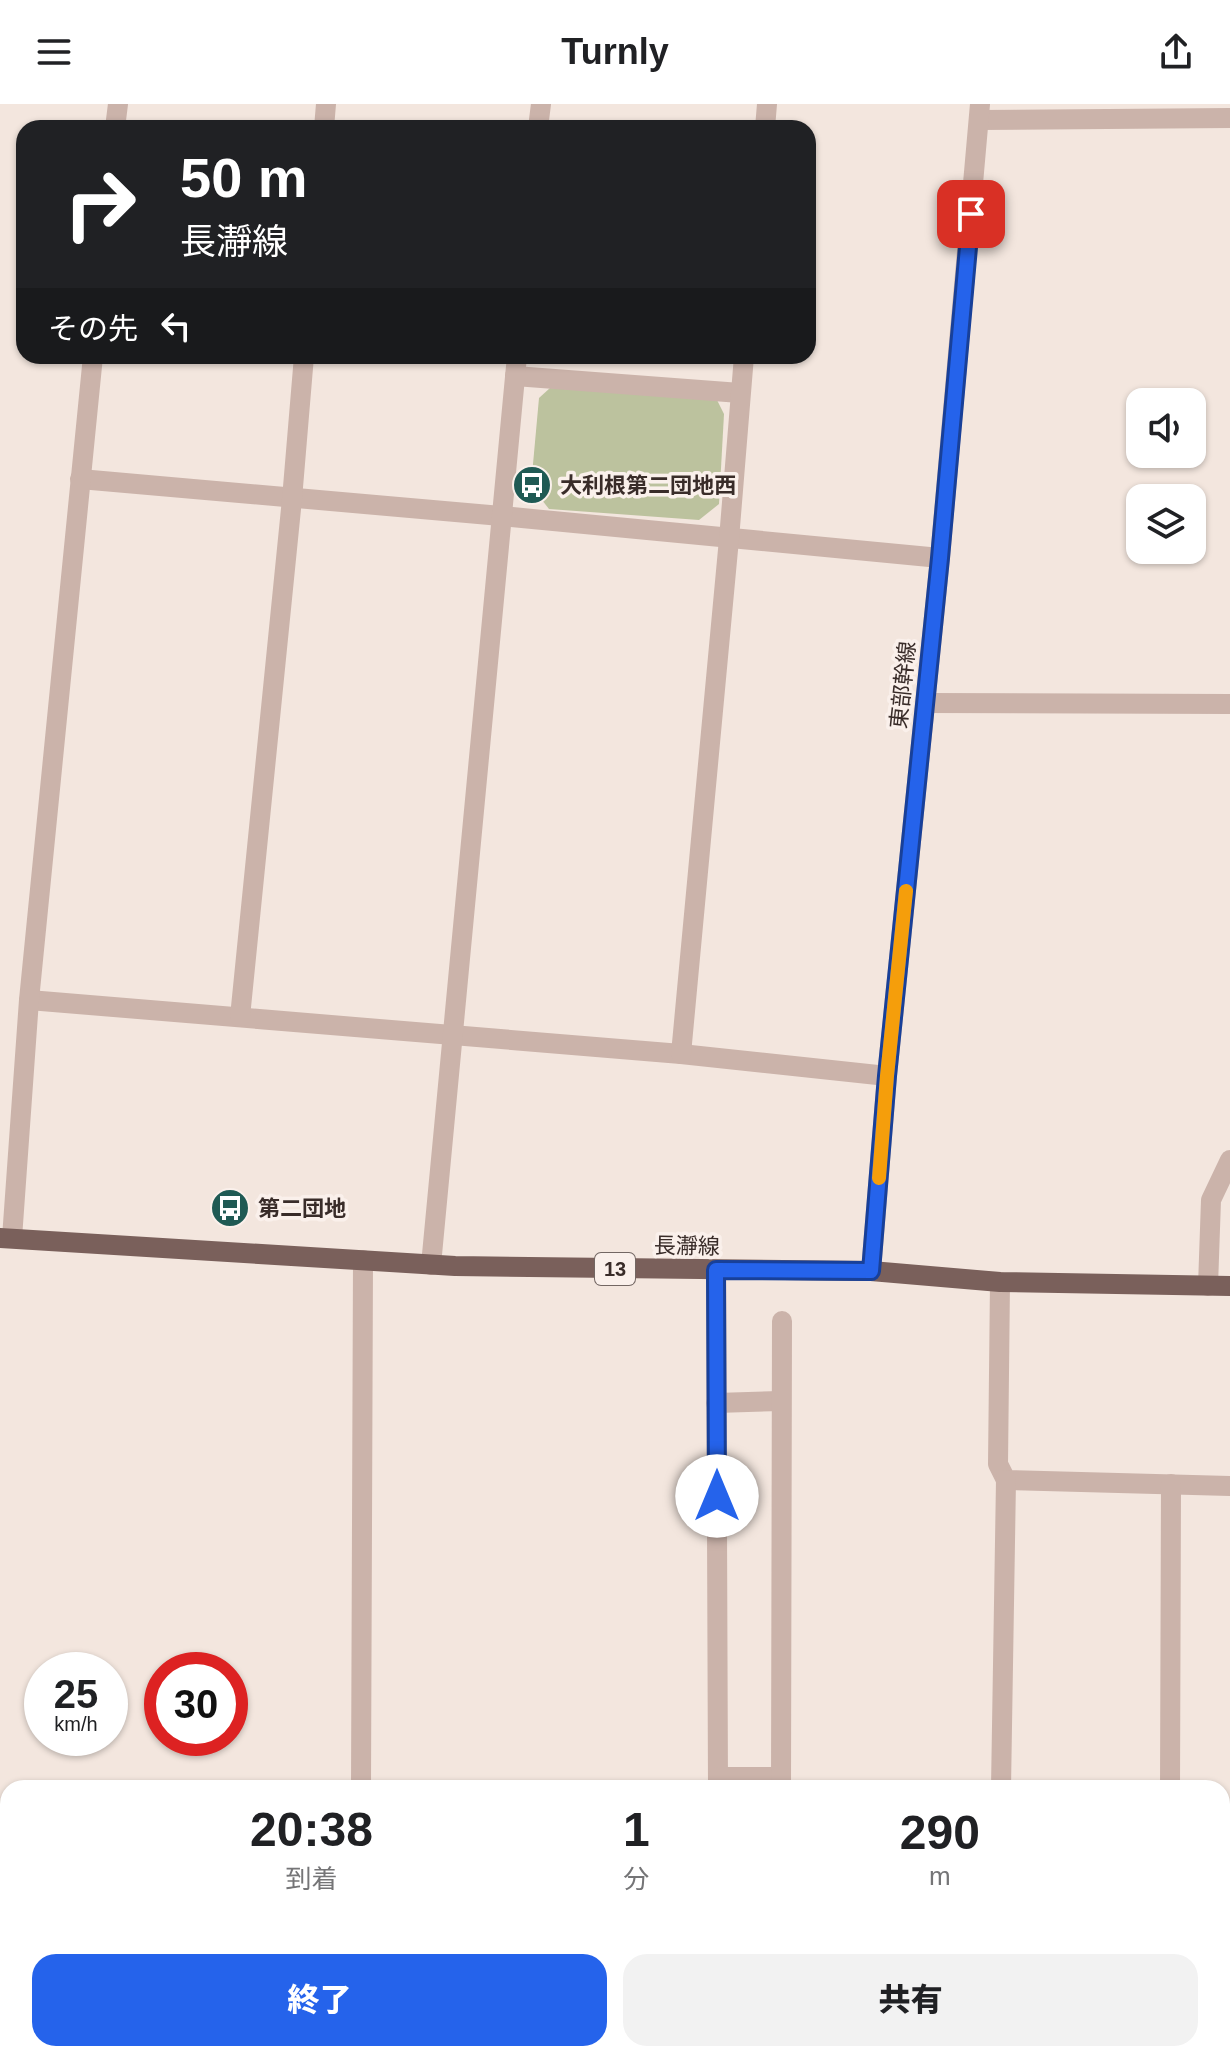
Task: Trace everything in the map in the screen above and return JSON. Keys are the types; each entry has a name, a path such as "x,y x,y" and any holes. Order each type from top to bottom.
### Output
{"main road":[{"name":"長瀞線","path":"6,1238 431,1265 871,1271 1000,1282 1230,1286"}],"street":[{"path":"980,112 1230,118"},
{"name":"東部幹線","path":"871,1271 980,112"},
{"path":"6,1238 92,364"},
{"path":"240,1017 303,364"},
{"path":"681,1054 743,364"},
{"path":"431,1265 516,366 740,393"},
{"path":"80,479 940,558"},
{"path":"926,703 1230,704"},
{"path":"29,1000 681,1054 887,1076"},
{"path":"1208,1286 1211,1200 1230,1160"},
{"path":"361,1780 363,1260"},
{"path":"716,1270 718,1780"},
{"path":"1000,1282 998,1464 1006,1480 1001,1780"},
{"path":"781,1780 782,1321"},
{"path":"716,1403 781,1401"},
{"path":"1006,1480 1230,1486"},
{"path":"1170,1780 1171,1484"}],"green space":[{"path":"550,388 717,400 724,414 719,504 699,520 549,509 531,486 539,398"}],"slow traffic":[{"path":"879,1178 906,891"}],"place":[{"name":"大利根第二団地西","path":"532,485"},
{"name":"第二団地","path":"230,1208"}],"route":[{"path":"717,1496 716,1270 871,1271 887,1076 940,558 971,214"}]}
